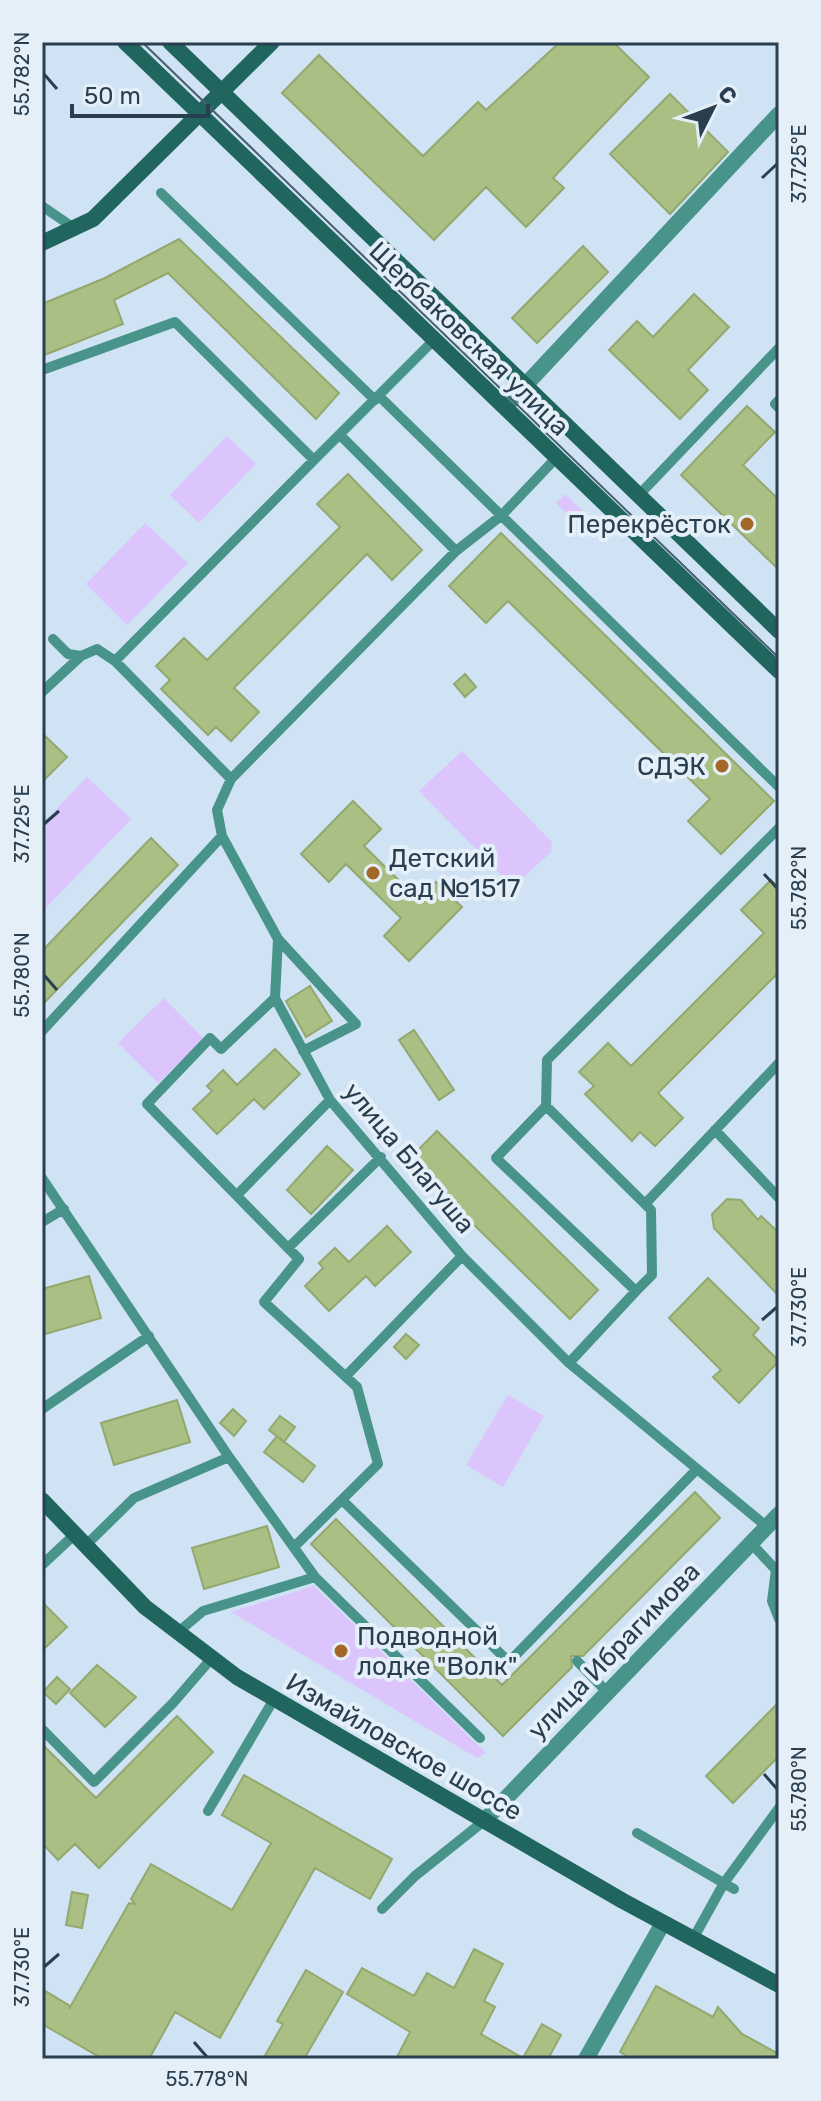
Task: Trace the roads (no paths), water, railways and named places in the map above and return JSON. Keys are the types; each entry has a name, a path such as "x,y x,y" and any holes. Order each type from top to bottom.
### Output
{"main road":[{"name":"Щербаковская улица","path":"125,42 779,671"},
{"name":"Щербаковская улица","path":"170,42 779,631"},
{"path":"42,243 93,219 202,115 272,42"},
{"name":"Измайловское шоссе","path":"42,1500 78,1542 134,1597 211,1659 484,1821 779,1985"}],"street":[{"path":"505,407 779,114"},
{"name":"улица Ибрагимова","path":"484,1821 779,1514"},
{"path":"586,2059 663,1923"}],"lane":[{"path":"161,193 502,515 779,787"},
{"path":"42,206 74,228"},
{"path":"42,370 175,322 314,460"},
{"path":"115,661 435,339"},
{"path":"638,496 779,348"},
{"path":"779,400 775,404 779,408"},
{"path":"340,435 456,551"},
{"path":"303,1051 356,1024 278,939 222,836 217,810 231,779 456,551 502,515 557,457"},
{"path":"53,639 68,654 81,656"},
{"path":"42,692 81,656 97,649 115,661 231,779"},
{"path":"636,1291 496,1158 546,1106 547,1060 779,828"},
{"path":"42,1031 222,836"},
{"path":"278,939 275,998 221,1049 210,1038 147,1104 299,1259 264,1302 357,1387 378,1464 295,1546"},
{"name":"улица Благуша","path":"275,998 330,1100 462,1256 569,1363 766,1526"},
{"path":"645,1204 779,1063"},
{"path":"237,1195 330,1100"},
{"path":"546,1106 651,1210 652,1275 569,1363"},
{"path":"715,1130 779,1198"},
{"path":"288,1248 381,1157"},
{"path":"42,1178 229,1457 315,1577 480,1738"},
{"path":"42,1222 64,1209"},
{"path":"346,1376 462,1256"},
{"path":"42,1409 149,1336"},
{"path":"42,1565 78,1542 134,1498 229,1457"},
{"path":"342,1500 509,1662 548,1630 697,1469"},
{"path":"751,1543 778,1571 772,1601 779,1619"},
{"path":"177,1633 203,1611 315,1577"},
{"path":"42,1729 94,1782 173,1703 211,1659"},
{"path":"577,1661 608,1693"},
{"path":"208,1811 274,1699"},
{"path":"693,1939 779,1808"},
{"path":"382,1909 415,1876 484,1821"},
{"path":"637,1833 729,1886"}],"tram line":[{"path":"142,42 779,658"}],"place":[{"name":"Перекрёсток","path":"747,524"},
{"name":"СДЭК","path":"722,766"},
{"name":"Детский сад №1517","path":"373,873"},
{"name":"Подводной лодке \"Волк\"","path":"341,1651"}]}
